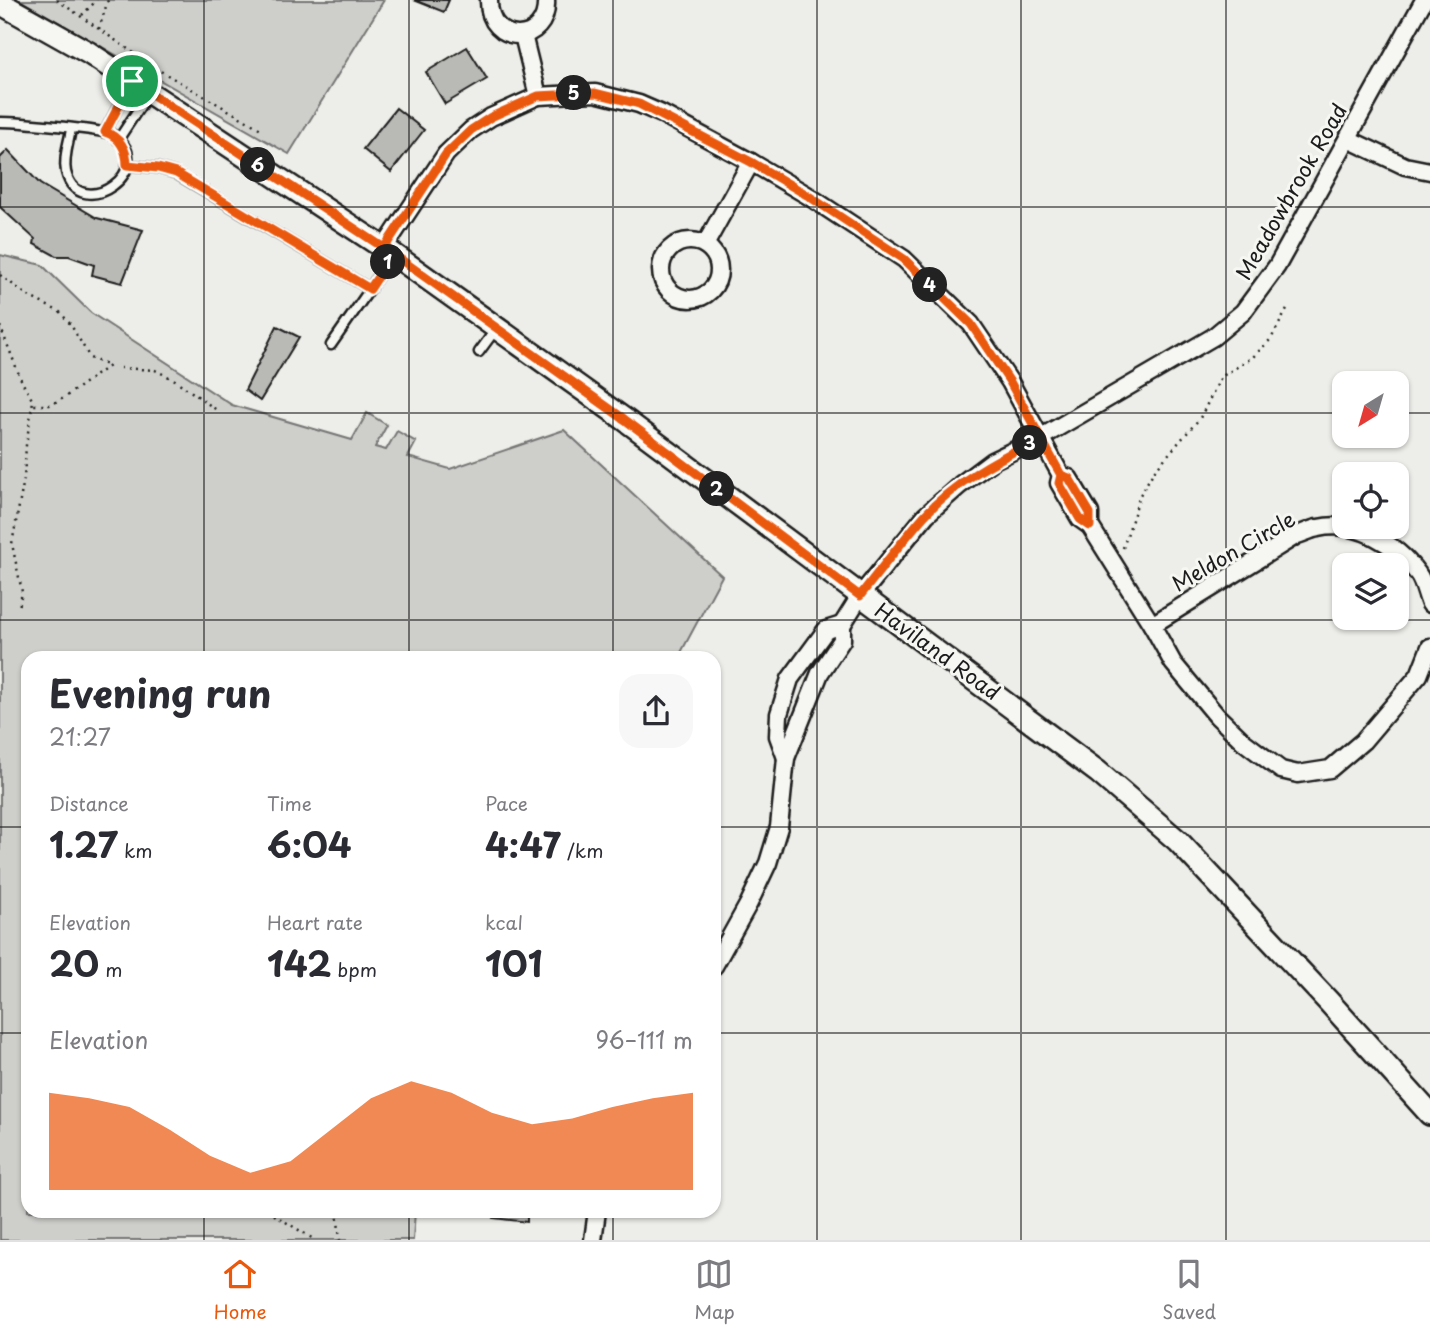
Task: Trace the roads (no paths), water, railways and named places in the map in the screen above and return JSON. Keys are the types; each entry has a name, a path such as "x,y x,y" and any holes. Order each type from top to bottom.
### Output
{"street":[{"path":"489,0 489,12 493,22 511,35 534,31 542,23 546,0"},
{"name":"Meadowbrook Road","path":"842,625 860,596 926,514 943,499 992,461 1040,438 1213,337 1243,312 1276,266 1424,0"},
{"name":"Haviland Road","path":"0,3 70,42 141,87 497,327 1098,772 1178,841 1338,1011 1430,1115"},
{"path":"523,35 538,96"},
{"path":"388,251 420,191 458,141 491,117 538,96 595,93 639,104 751,162 807,195 904,259 971,324 1010,382 1061,475 1069,478 1090,513 1090,526 1173,663 1217,716 1281,770 1298,774 1330,769 1363,741 1419,675 1430,647"},
{"path":"1349,139 1405,166 1430,170"},
{"path":"705,245 751,162"},
{"name":"Meldon Circle","path":"1152,625 1297,536 1318,527 1348,528 1368,533 1391,546 1419,575 1430,604"},
{"path":"721,953 768,863 779,827 786,758 820,673 842,640 842,625 826,630 790,680 779,714 778,736 786,758"},
{"path":"593,1240 596,1218"}],"lane":[{"path":"105,132 141,87"},
{"path":"118,140 141,87"},
{"path":"0,122 105,132 118,140 125,150 127,165 120,181 95,194 79,189 68,178 66,154 71,129"},
{"path":"127,165 176,173 370,289"},
{"path":"331,345 370,289 388,251"},
{"path":"479,352 497,327"}]}
